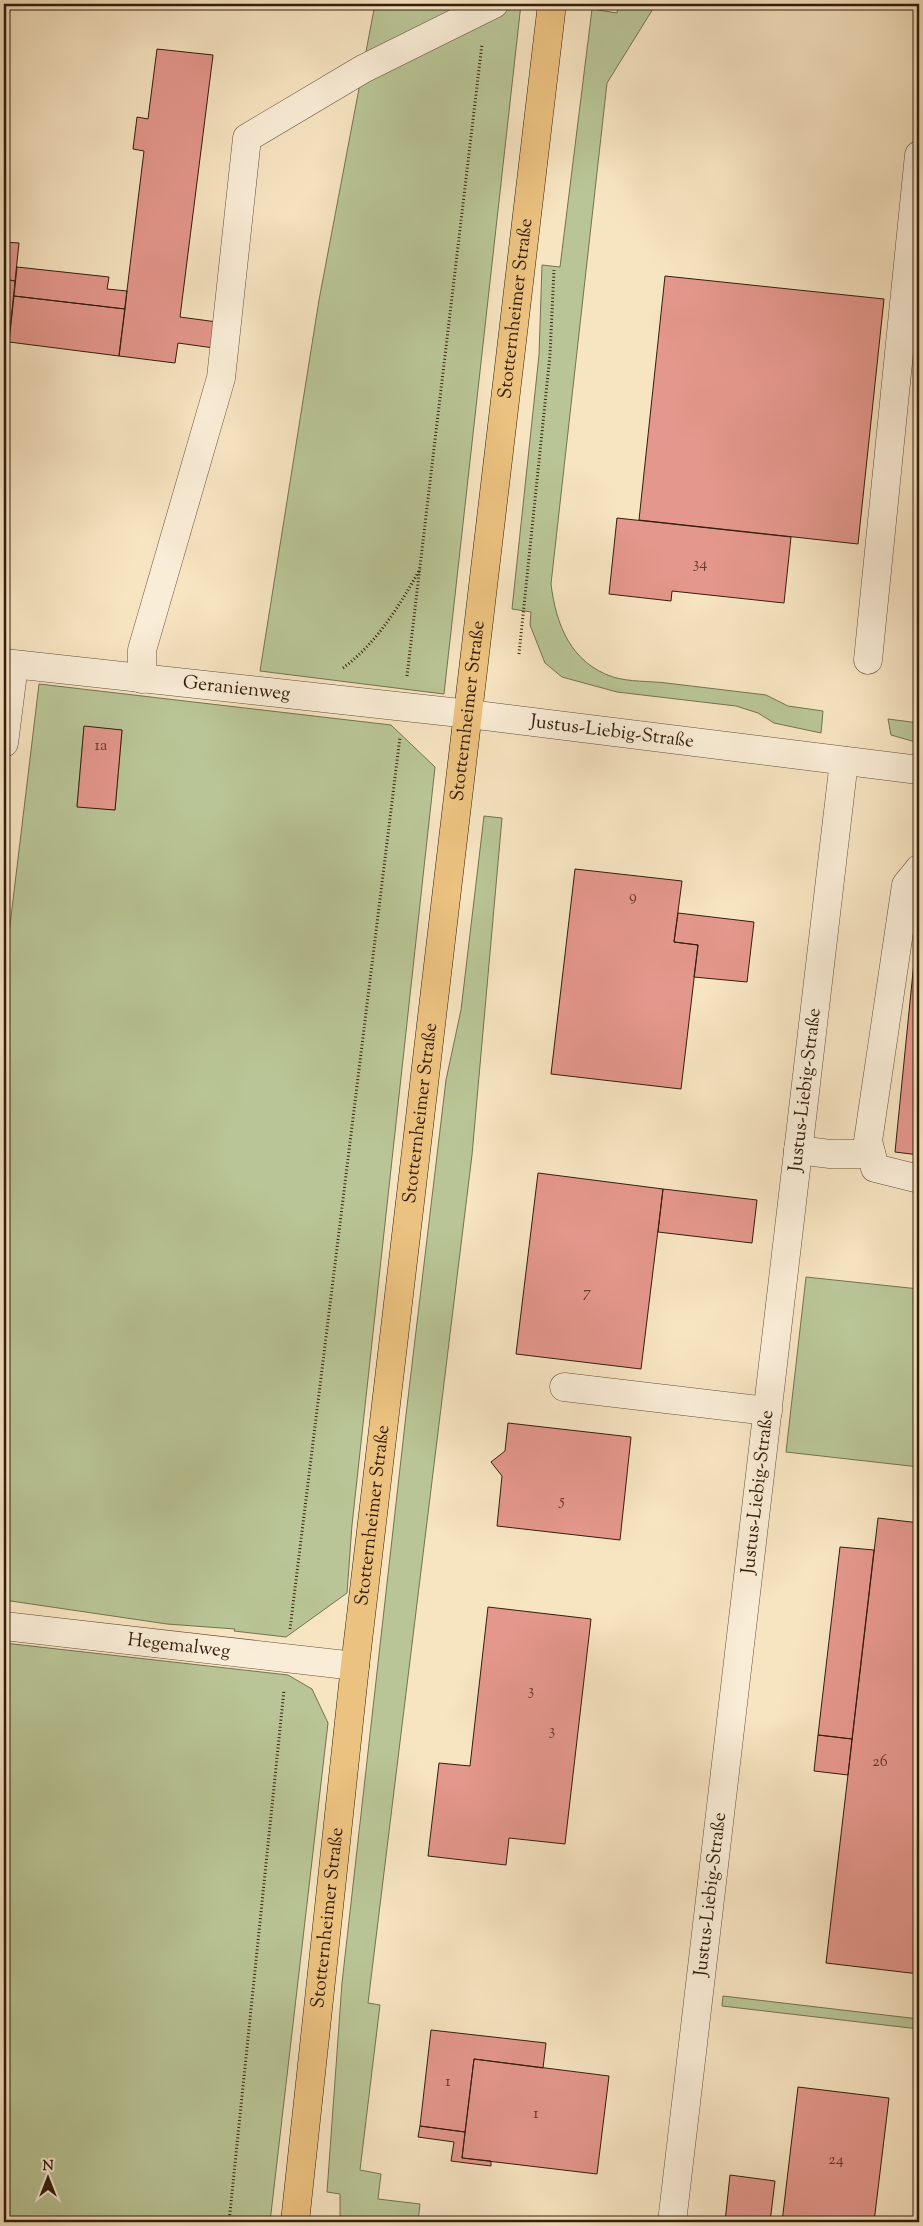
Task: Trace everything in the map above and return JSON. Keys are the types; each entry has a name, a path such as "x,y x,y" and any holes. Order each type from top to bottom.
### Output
{"main road":[{"name":"Stotternheimer Straße","path":"295,2222 355,1666 552,4"}],"street":[{"path":"142,679 142,650 221,378 247,138 364,69 490,6"},
{"path":"868,660 919,155"},
{"name":"Geranienweg","path":"9,664 469,714"},
{"path":"4,743 9,664"},
{"name":"Justus-Liebig-Straße","path":"469,714 919,770"},
{"name":"Justus-Liebig-Straße","path":"672,2222 844,761"},
{"path":"919,868 906,885 868,1141 874,1168 919,1180"},
{"path":"798,1150 830,1154 871,1154"},
{"path":"564,1387 768,1411"},
{"name":"Hegemalweg","path":"4,1626 355,1666"}],"path":[{"path":"229,2222 287,1659 490,6"},
{"path":"519,654 550,355 554,267"},
{"path":"304,696 355,659 398,608 420,568"}],"green space":[{"path":"375,4 521,4 444,694 260,671 319,300"},
{"path":"618,4 656,4 607,83 551,584 557,614 568,641 586,662 598,671 626,680 766,695 788,706 823,711 821,733 774,723 758,713 736,706 617,692 562,677 545,663 530,625 531,612 512,609 539,355 542,265 560,267 592,9 617,13"},
{"path":"39,684 391,725 435,767 352,1525 347,1593 286,1637 234,1631 235,1629 167,1624 4,1600 4,975","holes":["84,727 122,730 115,810 77,806"]},
{"path":"888,719 919,723 919,743 891,735"},
{"path":"484,816 502,818 472,1155 368,2003 380,2005 360,2170 381,2174 378,2199 420,2204 418,2222 343,2222 340,2216 340,2194 327,2192 342,1983 446,1080 461,1010"},
{"path":"806,1277 919,1289 919,1467 786,1452"},
{"path":"4,1643 288,1675 312,1689 328,1723 270,2222 4,2222"},
{"path":"723,1996 919,2019 919,2029 722,2006"}],"building":[{"path":"157,49 213,55 180,317 217,322 214,348 178,343 175,363 119,356 144,151 133,149 137,117 148,119"},
{"path":"4,242 19,243 15,281 4,279"},
{"path":"17,267 109,277 107,289 127,291 125,309 14,296"},
{"path":"665,276 884,299 858,544 639,520"},
{"path":"4,279 15,281 7,359 4,358"},
{"path":"14,296 125,309 119,356 9,342"},
{"path":"617,518 791,537 784,603 672,591 671,601 609,594"},
{"path":"84,726 122,730 115,810 77,807"},
{"path":"575,869 682,881 674,942 698,945 681,1089 551,1074"},
{"path":"919,912 919,1155 895,1152"},
{"path":"678,913 754,922 747,982 694,977 698,945 674,942"},
{"path":"538,1173 663,1189 641,1369 516,1354"},
{"path":"663,1189 757,1200 752,1243 658,1232"},
{"path":"508,1423 631,1437 620,1540 497,1526 502,1476 491,1462 505,1451"},
{"path":"878,1518 919,1523 919,1974 826,1963"},
{"path":"840,1547 874,1550 852,1739 818,1735"},
{"path":"488,1607 591,1619 565,1844 509,1838 506,1865 428,1856 439,1763 470,1766"},
{"path":"818,1735 852,1739 848,1775 814,1771"},
{"path":"431,2030 546,2043 543,2068 474,2059 465,2132 420,2126"},
{"path":"474,2059 609,2076 597,2174 462,2158"},
{"path":"798,2087 889,2098 874,2222 782,2222"},
{"path":"420,2126 465,2132 462,2158 491,2161 491,2166 451,2161 454,2142 418,2137"},
{"path":"730,2175 775,2181 770,2222 725,2222"}]}
